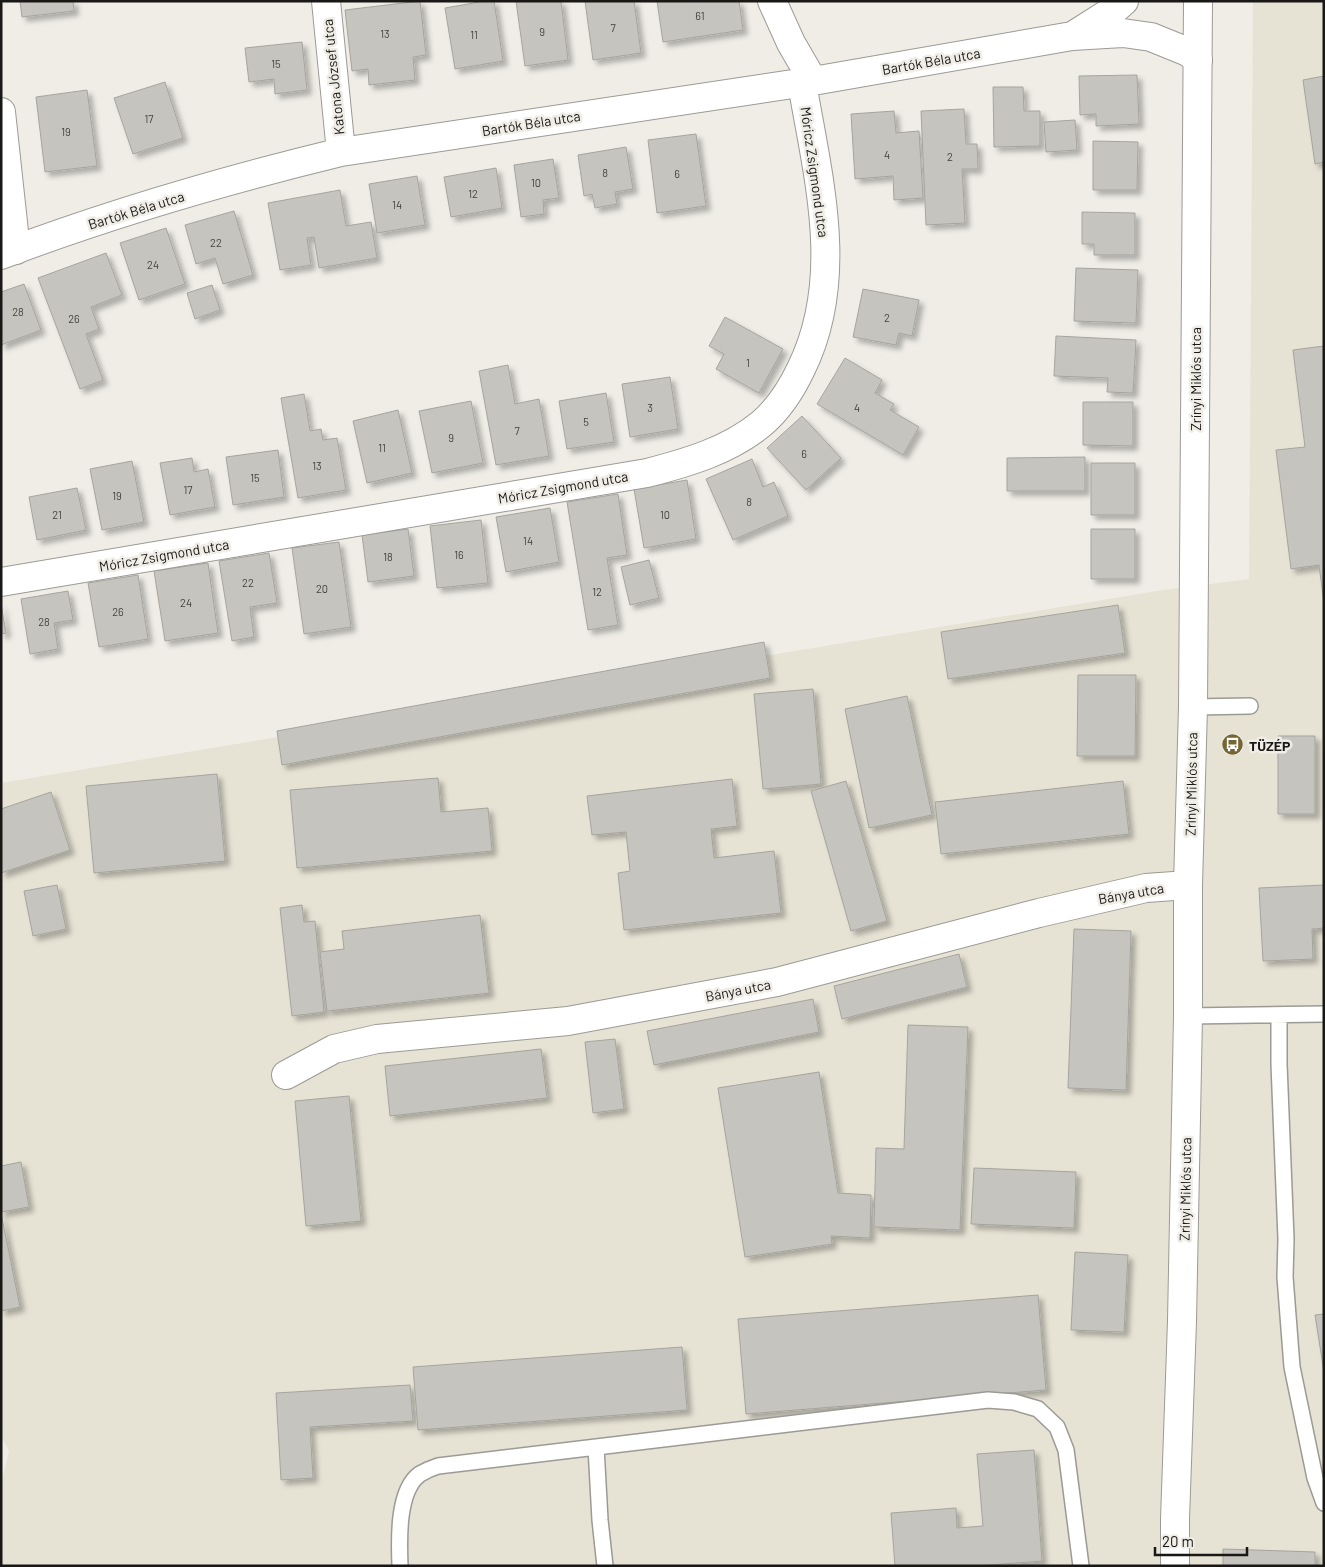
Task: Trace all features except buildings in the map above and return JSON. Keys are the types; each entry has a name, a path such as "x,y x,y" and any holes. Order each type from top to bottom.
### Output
{"street":[{"name":"Katona József utca","path":"326,1 341,152"},
{"path":"772,1 808,82"},
{"path":"1072,36 1115,9 1124,1"},
{"name":"Zrínyi Miklós utca","path":"1175,1566 1182,1321 1188,1016 1188,885 1193,708 1198,1"},
{"name":"Bartók Béla utca","path":"9,253 99,220 265,171 341,152 808,82 1072,36 1123,33 1151,38 1188,52 1198,60"},
{"name":"Móricz Zsigmond utca","path":"1,582 647,473 683,464 711,453 736,440 760,425 777,408 792,388 808,354 822,306 826,269 825,222 808,82"},
{"path":"1,112 9,253"},
{"name":"Bánya utca","path":"286,1075 334,1049 377,1039 568,1021 777,982 1077,904 1146,888 1188,885"}],"lane":[{"path":"1193,708 1250,706"},
{"path":"1188,1016 1324,1014"},
{"path":"1279,1015 1279,1064 1286,1240 1285,1277 1292,1367 1315,1478 1324,1503"},
{"path":"400,1566 399,1540 406,1492 419,1475 438,1466 988,1400 1014,1402 1038,1409 1057,1428 1066,1450 1081,1566"},
{"path":"596,1446 600,1520 605,1566"}],"shaded area":[{"path":"1253,1 1324,1 1324,1566 1,1566 1,1485 9,1451 1,1436 1,783 1157,591 1249,579"}],"place":[{"name":"TÜZÉP","path":"1233,745"}]}
